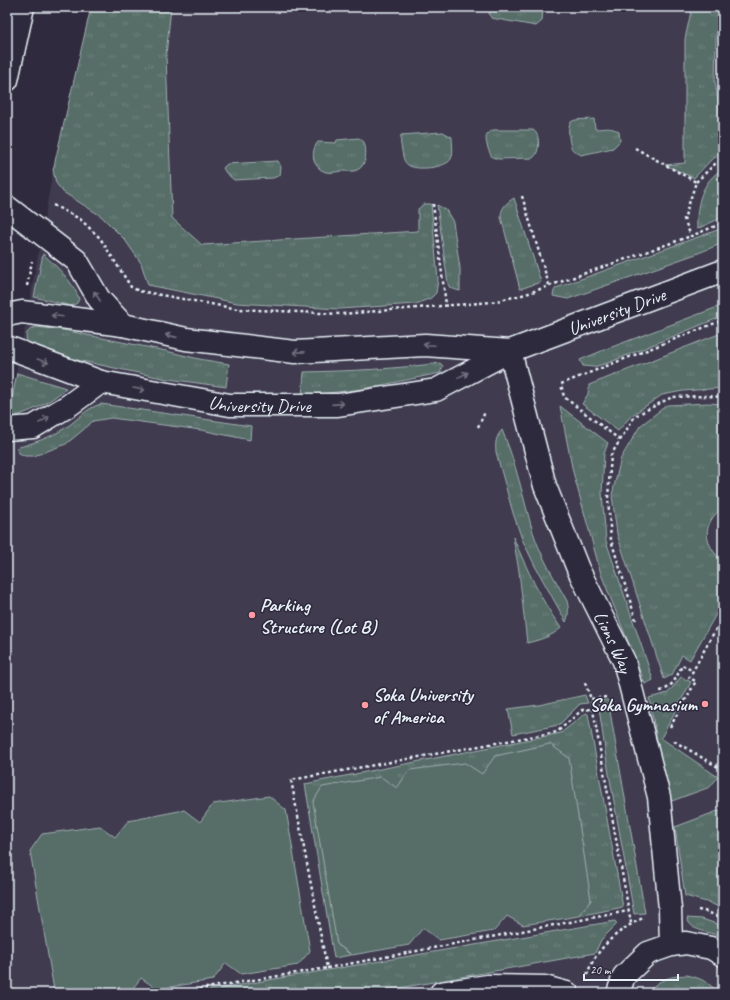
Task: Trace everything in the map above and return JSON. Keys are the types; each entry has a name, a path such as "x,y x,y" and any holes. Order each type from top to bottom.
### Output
{"street":[{"path":"7,80 23,7"},
{"path":"7,207 77,261 99,299 123,325"},
{"name":"University Drive","path":"7,346 101,382 230,405 338,405 436,390 510,351 723,271"},
{"name":"University Drive","path":"7,315 22,312 123,325 186,339 295,352 425,345 510,351"},
{"name":"Lions Way","path":"510,351 545,486 578,569 624,661 659,797 670,909 671,945"},
{"path":"7,429 32,427 68,406 101,382"},
{"path":"618,993 624,976 648,953 671,945 686,943 711,948 723,955"},
{"path":"441,993 488,986 545,987 567,993"}],"path":[{"path":"635,148 696,182"},
{"path":"691,236 684,219 696,182 716,163 723,161"},
{"path":"522,196 549,285"},
{"path":"47,202 80,219 100,238 131,287 139,291 238,309 334,314 492,302 526,294 691,236 723,223"},
{"path":"433,204 446,305"},
{"path":"26,290 34,255"},
{"path":"620,440 564,397 561,384 722,321"},
{"path":"7,386 9,374"},
{"path":"611,540 608,498 611,455 635,416 672,397 723,397"},
{"path":"478,427 485,412"},
{"path":"669,729 696,681 689,678 723,616"},
{"path":"655,691 665,690 672,684 682,665 693,671"},
{"path":"585,683 593,709 630,923"},
{"path":"591,699 608,697"},
{"path":"327,968 291,780 557,732 582,710 593,709"},
{"path":"672,740 723,770"},
{"path":"175,993 327,968 628,911"},
{"path":"585,980 589,968 607,942 630,923 649,914"}],"shaded area":[{"name":"Soka University of America","path":"91,7 723,7 723,993 7,993 7,417 24,333 53,170"}],"green space":[{"path":"91,7 171,7 166,55 172,218 202,245 418,231 418,209 424,204 431,204 438,280 436,293 431,298 416,304 339,309 237,303 148,285 141,263 125,240 101,216 63,192 56,183 53,170"},
{"path":"490,7 543,7 542,21 536,26 491,18 489,13"},
{"path":"692,7 721,7 716,37 715,82 723,129 723,154 712,159 694,178 665,165 685,163 685,39"},
{"path":"594,119 595,129 610,128 616,130 619,132 620,141 613,148 581,155 574,151 571,147 569,126 571,122 576,120"},
{"path":"493,130 533,130 536,132 539,144 535,156 533,158 498,159 492,157 486,143 486,137 487,134"},
{"path":"443,132 452,137 453,148 451,159 448,162 431,168 412,167 406,163 403,155 401,135"},
{"path":"359,138 364,142 366,153 363,165 357,170 326,172 321,170 315,163 313,154 315,146 318,142 336,143 337,140"},
{"path":"278,161 281,167 280,175 273,178 234,180 223,168 227,164"},
{"path":"723,169 723,217 697,229 701,195 710,180"},
{"path":"514,198 541,282 520,289 501,217 504,206"},
{"path":"437,205 446,210 453,222 460,268 460,291 450,288 448,284"},
{"path":"723,228 723,243 696,254 568,299 553,296 556,288"},
{"path":"43,254 73,286 79,299 77,303 72,306 34,297"},
{"path":"723,305 723,316 608,363 593,367 583,366 580,360 604,350"},
{"path":"36,327 63,330 229,364 226,387 162,378 72,359 30,346 26,337 30,330"},
{"path":"719,334 723,338 723,388 683,391 662,395 631,416 618,431 582,404 588,394 589,385"},
{"path":"440,363 443,366 440,373 363,389 302,396 304,372 406,367"},
{"path":"17,373 66,388 52,399 38,407 8,419"},
{"path":"708,403 723,404 723,507 711,521 707,534 711,548 723,562 723,602 690,660 682,655 672,675 664,679 617,534 612,495 621,458 640,426 667,405"},
{"path":"101,404 251,426 250,440 201,430 111,418 93,421 66,444 34,456 25,456 19,453 16,448 59,432 91,408"},
{"path":"560,406 608,443 604,454 602,493 606,541 653,680 645,684 601,574 573,472"},
{"path":"502,430 515,467 536,541 548,568 567,601 568,616 566,622 535,566 522,539 513,513 496,452 496,440"},
{"path":"513,537 540,595 561,628 549,636 527,643 519,571"},
{"path":"681,677 691,682 661,738 718,777 710,787 669,802 649,698 668,693"},
{"path":"585,695 588,703 580,704 559,725 513,734 508,709 539,705"},
{"path":"608,700 645,913 634,914 606,757 598,701"},
{"path":"586,713 588,714 623,907 579,916 591,900 482,774 337,944 351,955 334,958 305,784 561,733"},
{"path":"550,744 569,758 591,900 579,916 523,925 507,916 494,931 439,940 423,928 409,945 352,955 337,944 313,802 322,787 381,777 397,788 409,770 465,763 482,774 495,756"},
{"path":"269,796 286,810 310,951 298,965 241,974 226,963 213,980 157,989 141,978 129,993 58,993 54,990 30,851 42,834 100,826 115,837 128,821 184,810 200,822 213,804"},
{"path":"723,809 723,909 710,903 685,896 675,827"},
{"path":"687,918 702,919 723,926 723,938 697,929 689,923"},
{"path":"615,921 617,924 601,940 595,953 372,993 193,993"},
{"path":"687,975 704,981 718,993 648,993 660,981 676,976"}],"place":[{"name":"Parking Structure (Lot B)","path":"252,615"},
{"name":"Soka Gymnasium","path":"705,704"},
{"name":"Soka University of America","path":"365,705"}]}
